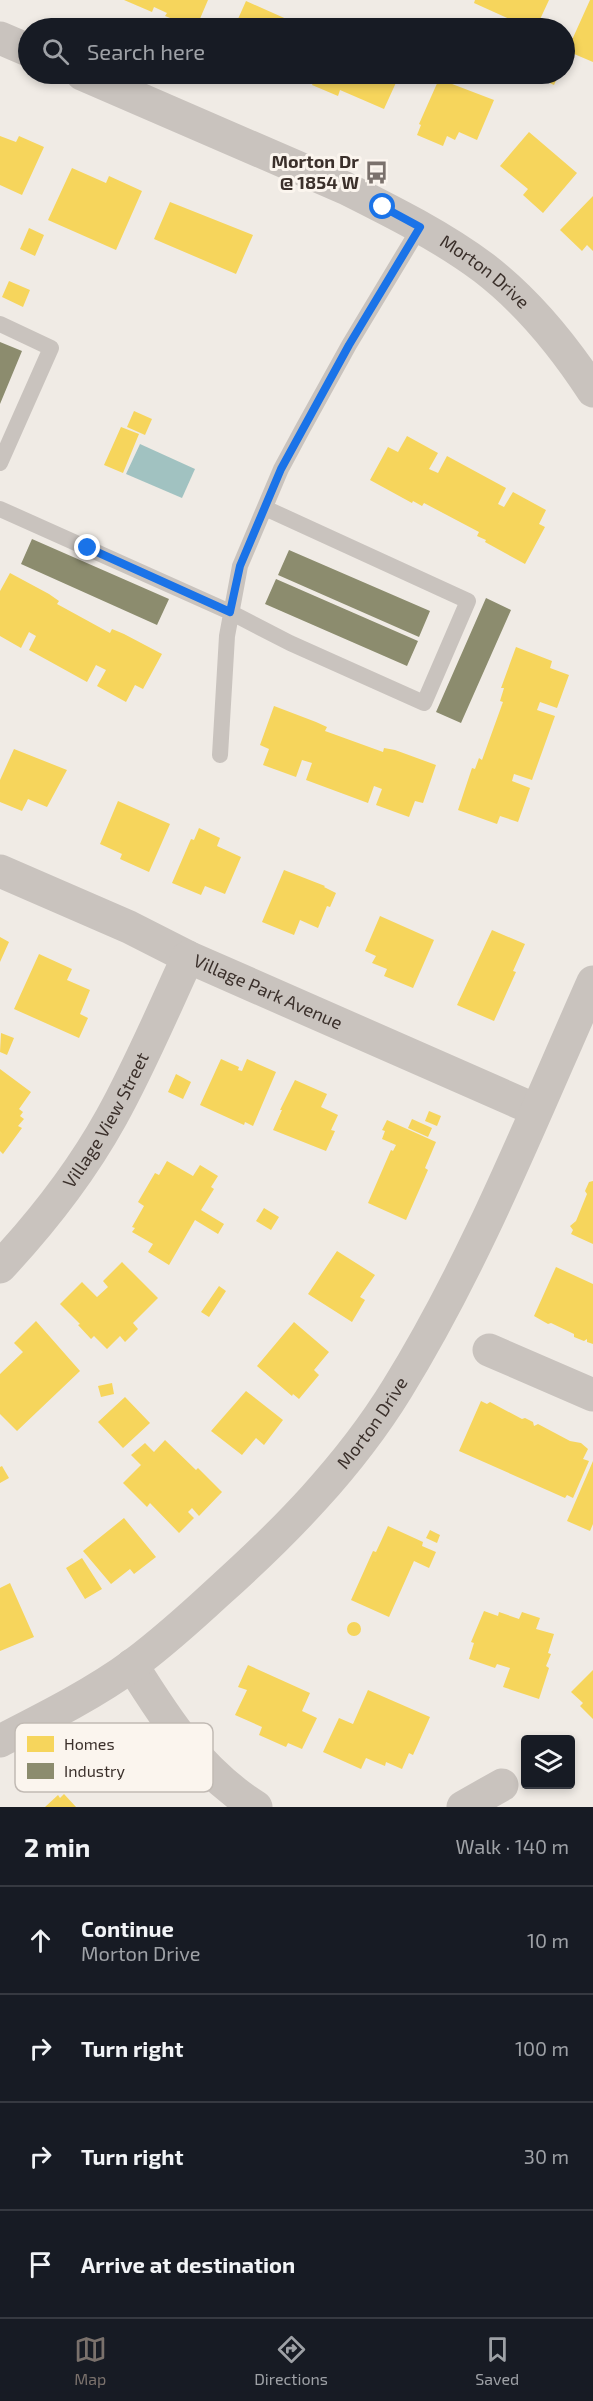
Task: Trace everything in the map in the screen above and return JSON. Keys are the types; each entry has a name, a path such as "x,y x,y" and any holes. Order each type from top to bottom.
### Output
{"street":[{"path":"0,38 18,46"},
{"name":"Morton Drive","path":"105,84 345,188 420,227 485,269 517,298 548,330 593,391"},
{"name":"Village Park Avenue","path":"0,871 129,927 188,957 536,1110"},
{"name":"Village View Street","path":"0,1267 32,1232 64,1190 111,1118 188,957"},
{"name":"Morton Drive","path":"35,1723 132,1665 194,1614 299,1515 370,1427 395,1392 435,1325 465,1267 593,982"},
{"path":"489,1350 593,1395"},
{"path":"132,1665 171,1723"},
{"name":"Morton Drive","path":"0,1741 15,1733"},
{"path":"213,1774 230,1790 256,1807"},
{"path":"463,1807 502,1785"}],"lane":[{"path":"220,755 227,636 240,566 281,469 323,392 420,227"},
{"path":"0,324 51,348 0,463"},
{"path":"0,509 230,612 290,643 424,703 468,601 265,508"}],"water":[{"path":"140,444 195,469 182,498 126,474"}],"building: Homes":[{"path":"124,0 208,0 200,18 170,18 165,16 167,13 154,7 152,12"},
{"path":"475,0 549,0 541,18 507,18 474,3"},
{"path":"590,0 593,0 593,62 575,54 575,33"},
{"path":"246,1 284,18 238,18"},
{"path":"395,84 384,109 340,90 338,96 312,85"},
{"path":"437,84 452,84 494,100 477,140 459,132 455,140 447,136 443,146 417,135 421,125 419,124"},
{"path":"529,132 577,173 543,213 523,195 528,189 500,166"},
{"path":"0,136 16,142 19,136 44,147 22,195 0,185"},
{"path":"72,168 106,183 109,176 142,191 116,250 48,220"},
{"path":"593,196 593,251 587,245 582,251 560,230"},
{"path":"170,202 253,235 236,274 154,239"},
{"path":"29,228 44,235 35,256 20,249"},
{"path":"9,281 30,290 23,307 2,297"},
{"path":"134,411 152,419 145,435 127,427"},
{"path":"121,427 139,434 123,473 104,465"},
{"path":"407,436 438,453 429,469 438,473 447,456 506,488 498,504 504,507 513,492 546,510 539,524 545,527 525,564 485,542 486,540 477,536 479,532 424,503 422,506 413,501 412,503 370,480 388,447 398,452"},
{"path":"10,573 49,594 59,601 57,604 110,633 112,629 162,654 143,689 135,685 126,702 97,686 106,670 96,665 87,682 29,650 36,636 29,632 21,648 0,636 0,591"},
{"path":"516,647 552,661 550,668 569,675 557,708 540,702 537,710 555,716 532,780 514,774 512,781 530,788 518,822 500,816 497,824 458,810 472,768 475,769 479,758 482,760 503,702 500,701 504,688 501,688"},
{"path":"274,706 327,727 325,731 383,752 384,748 395,750 436,765 423,803 415,801 409,817 376,805 382,789 374,786 368,803 306,780 312,763 302,760 296,777 263,765 269,749 260,745"},
{"path":"14,749 67,770 47,807 28,799 22,811 0,802 0,780"},
{"path":"118,801 170,824 149,872 120,859 122,854 100,844"},
{"path":"199,828 220,838 217,846 241,857 225,894 205,886 201,895 172,883 191,839 194,840"},
{"path":"284,870 325,886 336,893 330,907 327,906 318,928 300,920 294,935 262,922"},
{"path":"380,916 434,940 413,988 384,976 387,969 372,963 376,956 365,951"},
{"path":"492,930 525,944 513,971 516,972 494,1021 457,1005"},
{"path":"0,937 9,942 0,962"},
{"path":"39,954 72,969 67,980 90,990 80,1014 88,1018 79,1038 14,1009"},
{"path":"1,1033 14,1038 7,1055 0,1052"},
{"path":"221,1059 239,1067 238,1070 242,1071 247,1059 276,1072 253,1126 245,1122 244,1125 200,1105"},
{"path":"0,1069 31,1092 19,1109 23,1112 20,1116 24,1119 18,1126 22,1128 3,1154 0,1151"},
{"path":"176,1074 191,1082 183,1099 168,1092"},
{"path":"295,1080 327,1094 321,1107 338,1115 331,1130 335,1131 326,1151 273,1130"},
{"path":"429,1111 441,1116 437,1126 425,1121"},
{"path":"412,1119 432,1128 428,1137 408,1128"},
{"path":"387,1120 436,1142 425,1168 428,1170 406,1220 368,1203 391,1150 393,1151 396,1145 382,1139 385,1131 382,1130"},
{"path":"167,1161 193,1176 200,1165 218,1176 211,1187 214,1189 201,1210 224,1224 218,1234 195,1220 169,1265 148,1252 153,1244 132,1232 135,1228 132,1227 144,1206 138,1202 155,1173 159,1175"},
{"path":"593,1181 593,1244 571,1234 573,1230 570,1226 576,1221 587,1194 585,1191 589,1182"},
{"path":"264,1208 279,1217 271,1230 256,1221"},
{"path":"337,1251 375,1275 360,1297 365,1300 352,1322 308,1294"},
{"path":"122,1262 158,1298 133,1323 138,1329 125,1342 120,1336 107,1349 94,1336 91,1339 60,1304 82,1282 97,1297 108,1287 103,1281"},
{"path":"556,1267 593,1284 593,1344 587,1342 587,1339 584,1341 574,1337 574,1334 534,1316"},
{"path":"219,1286 226,1291 209,1317 201,1312"},
{"path":"36,1321 80,1371 17,1431 0,1414 0,1374 23,1352 14,1343"},
{"path":"294,1322 329,1352 314,1370 319,1375 299,1399 293,1394 292,1396 257,1366"},
{"path":"112,1383 114,1394 101,1397 98,1386"},
{"path":"246,1391 283,1420 264,1445 256,1438 242,1455 211,1431"},
{"path":"125,1397 150,1423 123,1448 98,1422"},
{"path":"481,1401 487,1404 490,1402 522,1419 533,1422 534,1426 538,1424 570,1441 581,1443 588,1449 583,1459 589,1461 573,1498 567,1495 565,1498 459,1451"},
{"path":"165,1440 222,1492 199,1516 192,1508 188,1512 194,1518 179,1533 150,1503 147,1507 123,1483 141,1465 131,1455 145,1443 154,1452"},
{"path":"593,1461 593,1524 590,1531 567,1521"},
{"path":"2,1466 9,1478 0,1483 0,1467"},
{"path":"124,1518 156,1557 134,1574 130,1569 111,1584 83,1551"},
{"path":"388,1526 423,1542 422,1546 436,1552 429,1568 414,1561 389,1617 351,1600 373,1551 376,1552"},
{"path":"430,1530 440,1535 437,1543 426,1538"},
{"path":"82,1558 102,1589 85,1599 66,1568"},
{"path":"10,1583 34,1637 0,1651 0,1588"},
{"path":"484,1611 498,1616 499,1612 519,1619 522,1612 540,1618 536,1629 554,1634 548,1653 551,1654 546,1666 549,1668 539,1699 503,1687 510,1668 497,1664 495,1668 469,1659 474,1643 471,1642"},
{"path":"354,1622 359,1624 361,1629 359,1634 354,1636 349,1634 347,1629 349,1624"},
{"path":"248,1665 310,1693 302,1711 317,1718 302,1749 288,1743 286,1747 259,1735 262,1727 235,1715 247,1690 238,1687"},
{"path":"593,1670 593,1719 580,1706 583,1703 571,1692"},
{"path":"368,1690 430,1717 413,1755 409,1753 402,1769 386,1762 385,1766 366,1758 361,1769 323,1752 339,1718 353,1724"},
{"path":"64,1794 76,1807 45,1807 58,1795 60,1798"}],"building: Industry":[{"path":"0,342 22,351 0,404"},
{"path":"32,539 169,599 157,625 21,564"},
{"path":"289,550 430,611 419,637 278,575"},
{"path":"276,579 418,641 407,666 265,604"},
{"path":"486,598 511,610 461,723 436,712"}],"place":[{"name":"Morton Dr @ 1854 W","path":"377,172"}],"route":[{"path":"88,548 230,612 240,566 281,469 349,345 420,227 383,207"}]}
